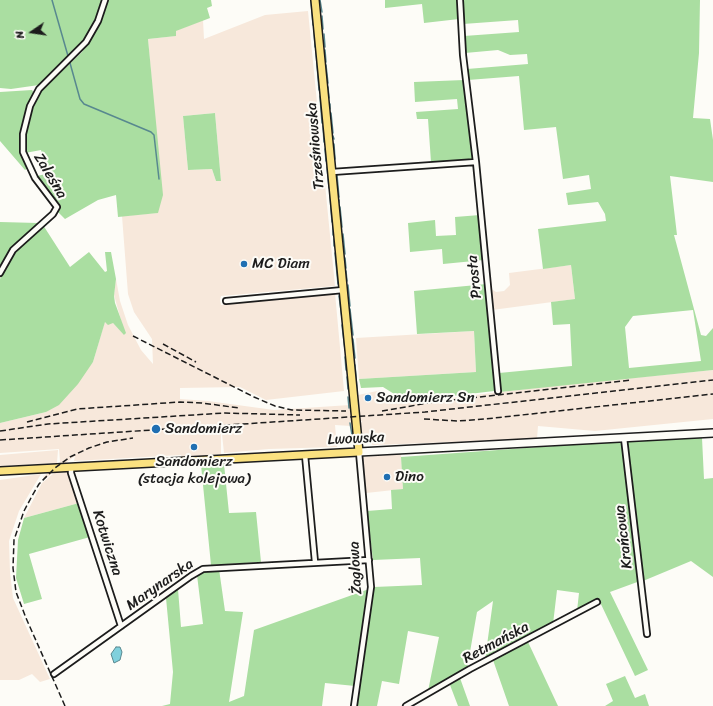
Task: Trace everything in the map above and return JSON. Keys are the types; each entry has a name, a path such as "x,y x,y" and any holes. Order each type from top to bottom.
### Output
{"main road":[{"name":"Trześniowska","path":"315,0 359,452"},
{"name":"Lwowska","path":"0,471 713,433"}],"street":[{"name":"Zaleśna","path":"0,273 13,250 53,214 57,207 35,178 23,152 23,134 30,106 39,89 86,42 98,21 104,0"},
{"name":"Prosta","path":"460,0 466,82 476,162 498,391"},
{"path":"332,172 476,162"},
{"path":"226,301 343,290"},
{"name":"Krańcowa","path":"624,438 648,634"},
{"name":"Żaglowa","path":"354,706 371,595 359,452"},
{"path":"305,455 315,562"},
{"name":"Kotwiczna","path":"71,467 71,473 122,626"},
{"name":"Marynarska","path":"54,674 203,569 369,560"},
{"name":"Retmańska","path":"406,706 470,669 597,602"}],"shaded area":[{"path":"308,11 335,286 221,296 221,305 335,293 344,391 266,400 240,387 180,388 180,399 208,401 274,410 350,405 350,408 359,408 358,395 382,390 400,401 408,403 559,385 713,370 713,419 595,431 538,426 537,439 373,445 365,441 360,426 362,421 351,422 351,426 335,425 337,447 269,449 224,453 221,434 221,454 182,458 181,455 74,461 75,456 45,479 43,477 60,462 59,449 0,453 0,423 46,412 93,362 105,321 113,323 125,335 114,295 116,279 120,301 128,325 141,350 153,364 152,339 134,312 128,294 122,216 157,213 153,96 148,39 175,36 175,31 203,20 204,39 265,15","holes":["215,113 221,181 216,181 212,169 188,170 183,116"]},
{"path":"571,265 575,299 492,310 490,288 496,292 504,291 510,285 509,273"},
{"path":"474,331 476,372 359,379 356,338"},
{"path":"58,450 57,463 0,466 0,455"},
{"path":"401,454 403,489 366,493 363,457"},
{"path":"69,472 79,503 24,518 42,483 54,473"},
{"path":"41,474 19,511 9,541 10,572 13,598 50,679 40,682 32,674 19,680 0,680 0,480"}],"green space":[{"path":"0,0 103,0 91,30 72,55 59,64 39,85 11,89 0,88"},
{"path":"107,0 211,0 212,6 207,8 210,18 176,31 176,36 148,39 163,195 158,213 118,217 116,195 98,200 65,219 58,212 60,206 59,203 36,176 47,174 41,150 25,153 27,125 33,105 43,89 82,52 95,32 103,18"},
{"path":"385,0 458,0 459,19 424,23 422,4 385,8"},
{"path":"461,0 700,0 699,53 693,118 710,119 713,140 713,182 670,176 677,235 674,235 701,335 706,336 713,328 713,370 500,392 499,373 572,366 570,324 553,325 551,302 575,299 571,265 543,269 538,229 606,221 605,214 598,202 568,205 566,193 591,189 589,175 563,179 556,127 524,130 519,76 468,80 467,69 528,64 527,54 510,55 498,50 465,53 464,36 519,32 518,20 463,24","holes":["693,310 701,361 629,368 625,327 633,316"]},
{"path":"464,80 473,158 470,160 431,162 428,119 417,119 416,112 458,109 457,99 415,102 414,82"},
{"path":"32,90 34,93 23,122 20,142 23,159 28,168 25,170 0,141 0,92"},
{"path":"215,113 221,181 216,181 212,169 188,170 183,116"},
{"path":"480,215 484,260 443,264 442,249 410,252 408,223 435,220 436,236 456,235 455,217"},
{"path":"0,222 38,223 11,249 0,269"},
{"path":"43,225 70,267 89,252 105,272 107,271 105,252 111,252 116,279 114,296 115,303 126,333 124,335 113,323 108,325 105,322 93,362 78,384 59,405 46,412 0,423 0,279 16,250"},
{"path":"487,284 496,388 494,391 411,401 399,397 383,387 361,388 359,379 476,372 474,331 417,334 414,291"},
{"path":"702,438 704,479 713,478 713,577 691,561 643,581 625,440"},
{"path":"623,441 640,581 610,592 648,670 635,676 599,600 577,611 579,593 557,590 553,624 485,660 493,601 477,612 467,669 428,691 439,637 408,631 399,684 382,681 377,706 357,706 374,587 422,585 420,558 373,560 367,511 392,509 391,490 403,489 401,457"},
{"path":"224,464 229,513 256,512 261,562 211,565 201,465"},
{"path":"79,503 90,537 29,554 42,599 24,604 16,578 18,540 24,518"},
{"path":"219,569 225,611 243,612 229,702 244,696 254,630 369,589 355,686 325,683 322,706 162,706 170,704 173,672 166,598 178,589 181,627 203,624 197,575 205,571"},
{"path":"528,642 558,706 509,706 493,660"},
{"path":"625,676 635,698 645,694 649,706 605,706 613,701 606,684"},
{"path":"460,678 470,706 458,706 450,685"}],"water":[{"path":"116,647 120,647 122,652 120,660 114,663 111,654"}],"waterway":[{"path":"52,0 68,56"},
{"path":"311,0 313,25"},
{"path":"320,0 322,12"},
{"path":"322,16 323,29"},
{"path":"314,30 315,47"},
{"path":"324,34 325,47"},
{"path":"325,50 326,62"},
{"path":"316,52 319,90"},
{"path":"70,63 80,99 84,104 151,132 154,135 159,179"},
{"path":"326,65 328,83"},
{"path":"328,87 329,98"},
{"path":"320,96 322,123"},
{"path":"330,104 330,109"},
{"path":"331,113 333,133"},
{"path":"323,126 324,142"},
{"path":"334,144 335,159"},
{"path":"325,149 326,161"},
{"path":"327,167 329,188"},
{"path":"337,175 339,197"},
{"path":"330,196 332,222"},
{"path":"340,207 342,227"},
{"path":"333,227 333,235"},
{"path":"343,234 345,254"},
{"path":"334,239 334,246"},
{"path":"335,253 338,284"},
{"path":"345,258 346,268"},
{"path":"346,271 347,281"},
{"path":"348,285 350,306"},
{"path":"339,296 342,318"},
{"path":"350,309 353,335"},
{"path":"342,325 345,350"},
{"path":"353,339 355,358"},
{"path":"345,357 346,370"},
{"path":"355,365 357,389"},
{"path":"347,377 348,389"},
{"path":"348,397 349,408"},
{"path":"350,423 352,435"}],"railway":[{"path":"133,336 254,397 275,406 292,410 346,411"},
{"path":"163,344 196,362"},
{"path":"382,411 434,402 632,380"},
{"path":"0,440 425,412 713,380"},
{"path":"424,419 458,421 485,419 713,394"},
{"path":"27,422 77,409 180,402 202,403 239,408"},
{"path":"0,431 48,424 225,413 300,415"},
{"path":"65,706 16,592 13,568 14,540 24,511 32,496 39,484 55,468 70,457 89,448 107,442 133,438"}],"place":[{"name":"MC Diam","path":"244,264"},
{"name":"Sandomierz Sn","path":"368,398"},
{"name":"Sandomierz","path":"156,429"},
{"name":"Sandomierz (stacja kolejowa)","path":"194,447"},
{"name":"Dino","path":"387,477"}]}
